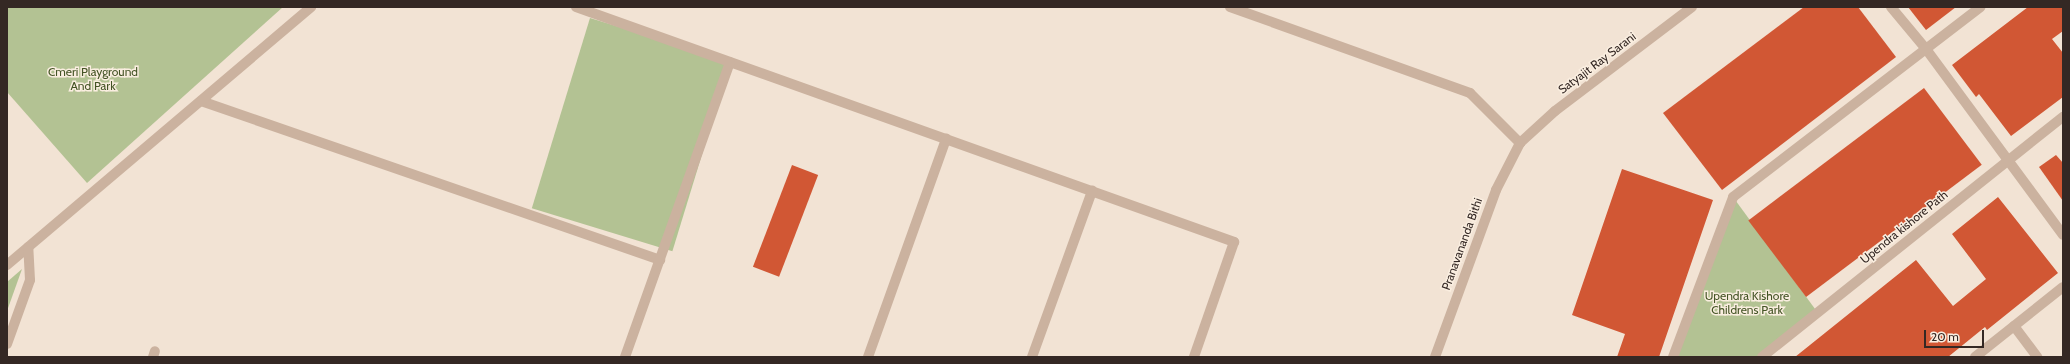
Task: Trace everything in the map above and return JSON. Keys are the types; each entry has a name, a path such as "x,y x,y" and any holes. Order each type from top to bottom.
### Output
{"street":[{"path":"7,265 311,7"},
{"path":"576,7 1234,242 1194,357"},
{"path":"1230,7 1470,93 1520,143"},
{"name":"Satyajit Ray Sarani","path":"1520,143 1556,111 1692,7"},
{"path":"1891,7 1926,49 2007,162 2063,235"},
{"path":"1673,357 1733,197 1981,7"},
{"path":"625,357 730,62"},
{"path":"201,101 660,260"},
{"name":"Upendra kishore Path","path":"1762,357 2063,116"},
{"path":"868,357 946,139"},
{"name":"Pranavananda Bithi","path":"1434,357 1496,190 1520,143"},
{"path":"1032,357 1092,191"},
{"path":"7,344 30,280 28,246"},
{"path":"1975,357 2063,287"},
{"path":"2014,326 2037,357"}],"green space":[{"name":"Cmeri Playground And Park","path":"7,7 283,7 87,183 7,92"},
{"path":"590,18 731,61 672,251 532,208"},
{"name":"Upendra Kishore Childrens Park","path":"1733,197 1818,313 1759,357 1673,357"},
{"path":"22,269 7,311 7,282"}],"building":[{"path":"1804,7 1858,7 1896,57 1722,190 1663,113"},
{"path":"1908,7 1956,7 1926,30"},
{"path":"2028,7 2063,7 2063,31 2052,39 2063,53 2063,97 2011,136 1979,94 1976,97 1952,65"},
{"path":"1924,88 1982,165 1806,297 1748,220"},
{"path":"2056,155 2063,163 2063,201 2039,167"},
{"path":"792,165 818,175 779,277 753,267"},
{"path":"1622,169 1713,200 1659,357 1617,357 1625,334 1572,315"},
{"path":"1998,197 2058,273 1987,330 1985,327 1948,357 1795,357 1916,260 1953,306 1986,279 1952,234"}]}
